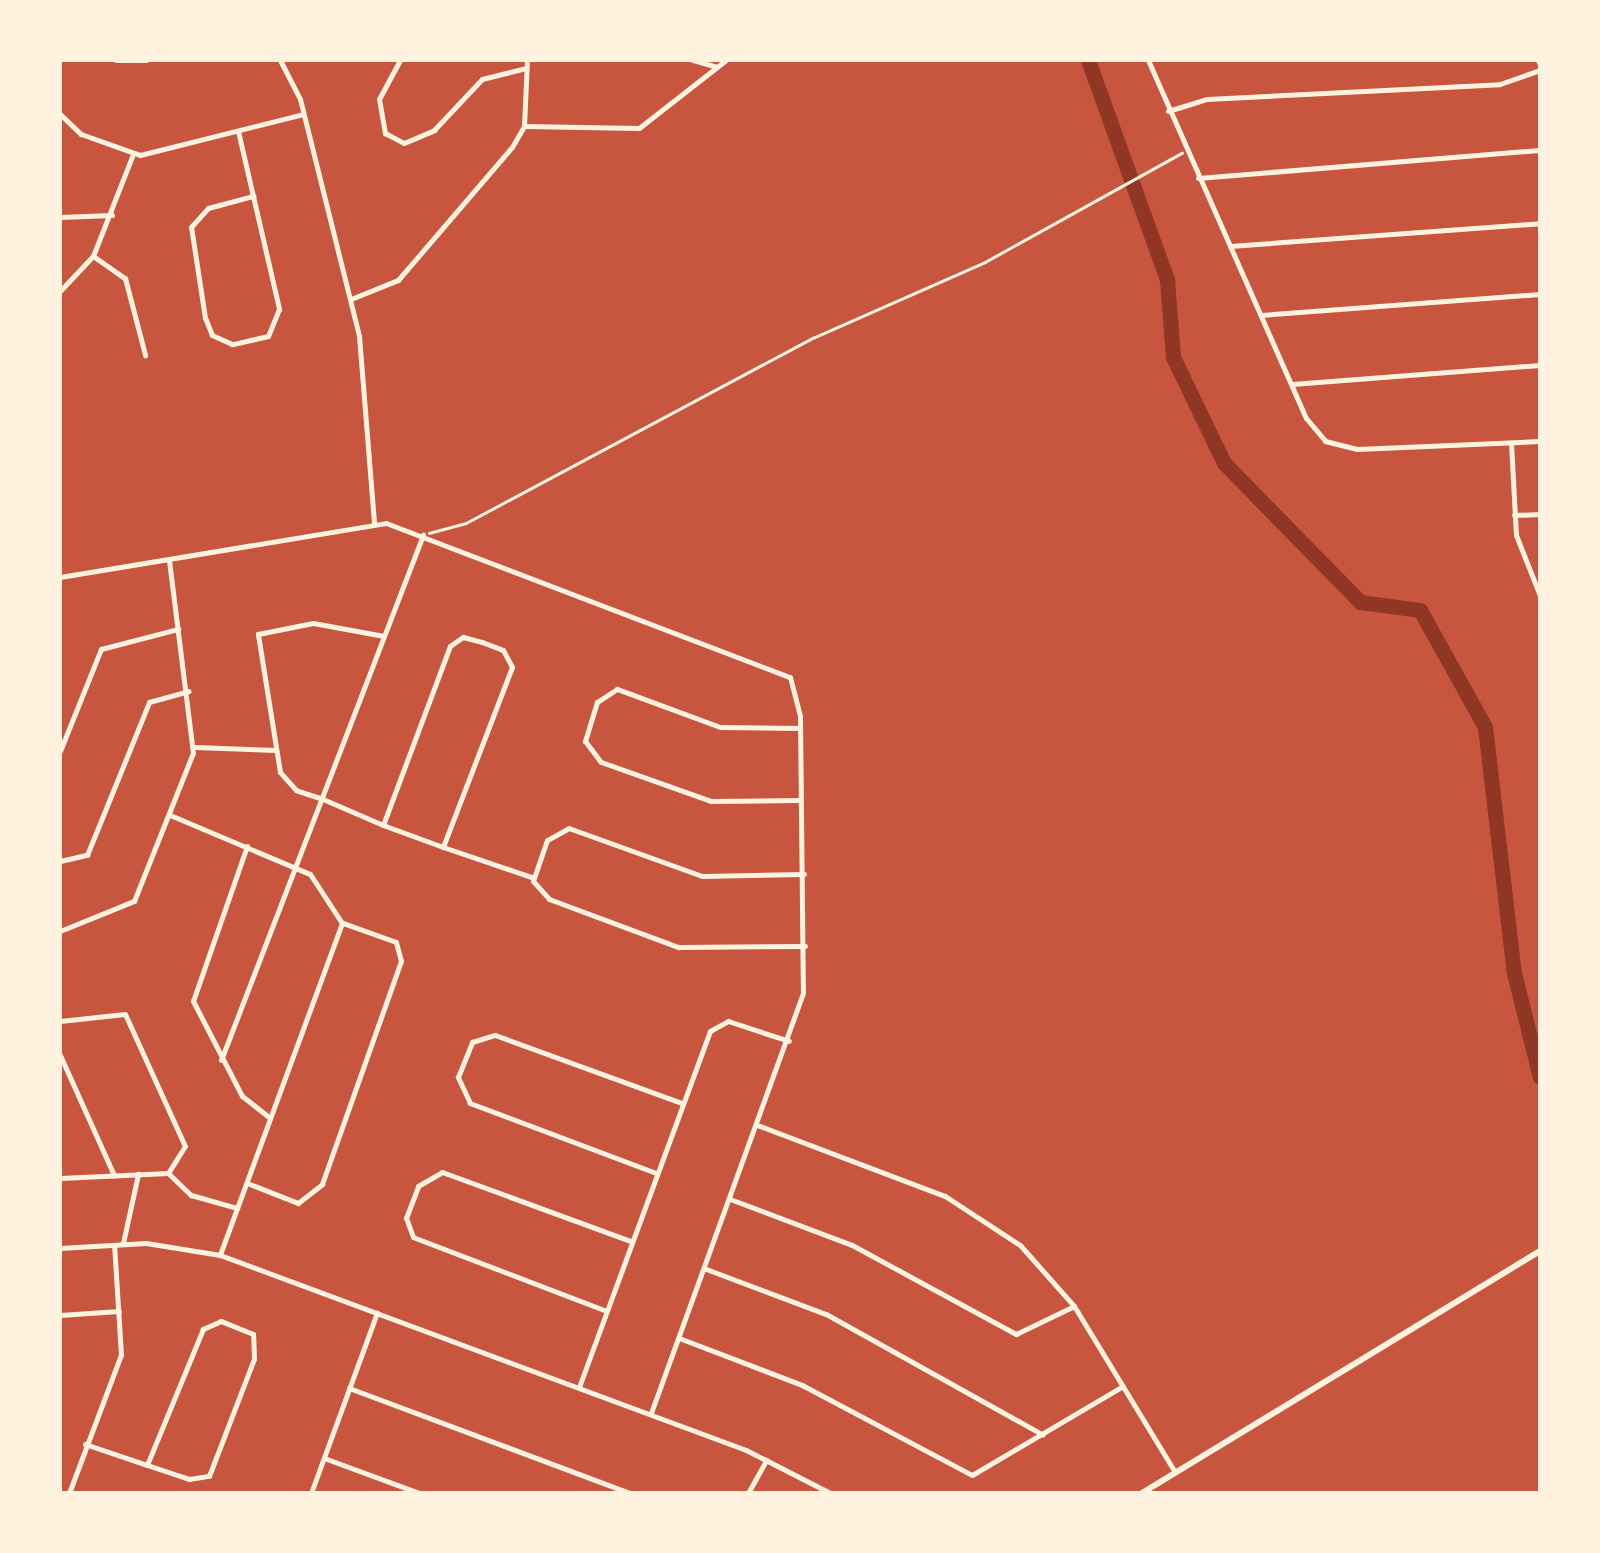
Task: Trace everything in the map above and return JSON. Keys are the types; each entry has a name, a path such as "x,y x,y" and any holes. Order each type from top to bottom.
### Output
{"street":[{"path":"116,60 146,60"},
{"path":"280,60 303,114 351,299 374,522"},
{"path":"400,60 378,99 385,133 404,142 427,136 482,78 526,68"},
{"path":"351,299 408,270 524,126 526,60"},
{"path":"693,60 717,66"},
{"path":"524,126 639,128 726,60"},
{"path":"1148,60 1314,430 1336,446 1540,442"},
{"path":"1168,111 1207,99 1500,84 1539,65"},
{"path":"60,114 63,124 133,154 303,114"},
{"path":"238,131 252,196 278,319 268,336 225,343 205,318 191,228 208,208 252,196"},
{"path":"1198,178 1540,150"},
{"path":"60,291 93,256 133,154"},
{"path":"60,216 112,215"},
{"path":"1230,246 1540,223"},
{"path":"93,256 125,278 145,355"},
{"path":"1261,315 1540,294"},
{"path":"1292,384 1540,365"},
{"path":"1511,443 1514,515 1540,596"},
{"path":"1514,515 1540,514"},
{"path":"60,577 374,522 423,535 774,665 797,691 805,946 789,1042 651,1414"},
{"path":"222,1060 423,535"},
{"path":"60,930 134,900 195,746 169,558"},
{"path":"384,636 313,623 258,634 276,750 290,787 383,825 534,878 549,899 678,947 805,946"},
{"path":"60,751 100,649 178,628"},
{"path":"383,825 450,646 462,637 482,642 506,653 512,673 443,847"},
{"path":"800,728 720,727 617,689 596,702 585,742 601,762 711,801 802,800"},
{"path":"60,862 87,855 149,702 190,691"},
{"path":"195,746 276,750"},
{"path":"170,814 298,866 327,891 342,923 220,1255"},
{"path":"534,878 547,840 569,828 702,876 804,874"},
{"path":"247,846 194,989 222,1060 242,1096 270,1118"},
{"path":"246,1182 298,1203 322,1184 401,961 396,942 342,923"},
{"path":"60,1021 109,1009 129,1018 183,1132 184,1154 168,1173"},
{"path":"578,1387 682,1103 716,1024 789,1042"},
{"path":"656,1172 470,1103 458,1077 472,1042 489,1034 682,1103"},
{"path":"60,1055 114,1175"},
{"path":"757,1125 974,1211 1042,1265 1074,1306 1175,1473"},
{"path":"604,1310 412,1237 406,1218 418,1186 442,1172 631,1241"},
{"path":"60,1178 168,1173 192,1195 237,1208"},
{"path":"123,1244 138,1174"},
{"path":"730,1200 852,1246 1016,1334 1074,1306"},
{"path":"60,1248 123,1244 220,1255 651,1414 766,1460 830,1493"},
{"path":"68,1493 120,1363 114,1245"},
{"path":"1142,1493 1540,1251"},
{"path":"705,1268 838,1320 1044,1435"},
{"path":"60,1315 119,1311"},
{"path":"311,1493 377,1313"},
{"path":"85,1444 147,1466 189,1479 214,1470 254,1359 248,1330 221,1321 203,1329 147,1466"},
{"path":"679,1338 802,1385 967,1474 1044,1435 1124,1386"},
{"path":"349,1388 630,1493"},
{"path":"324,1458 419,1493"},
{"path":"748,1493 766,1460"}],"path":[{"path":"423,535 466,523 568,461 1124,188 1186,150"}],"waterway":[{"path":"1088,60 1167,280 1173,357 1224,463 1360,602 1420,610 1485,727 1514,973 1540,1077"}]}
